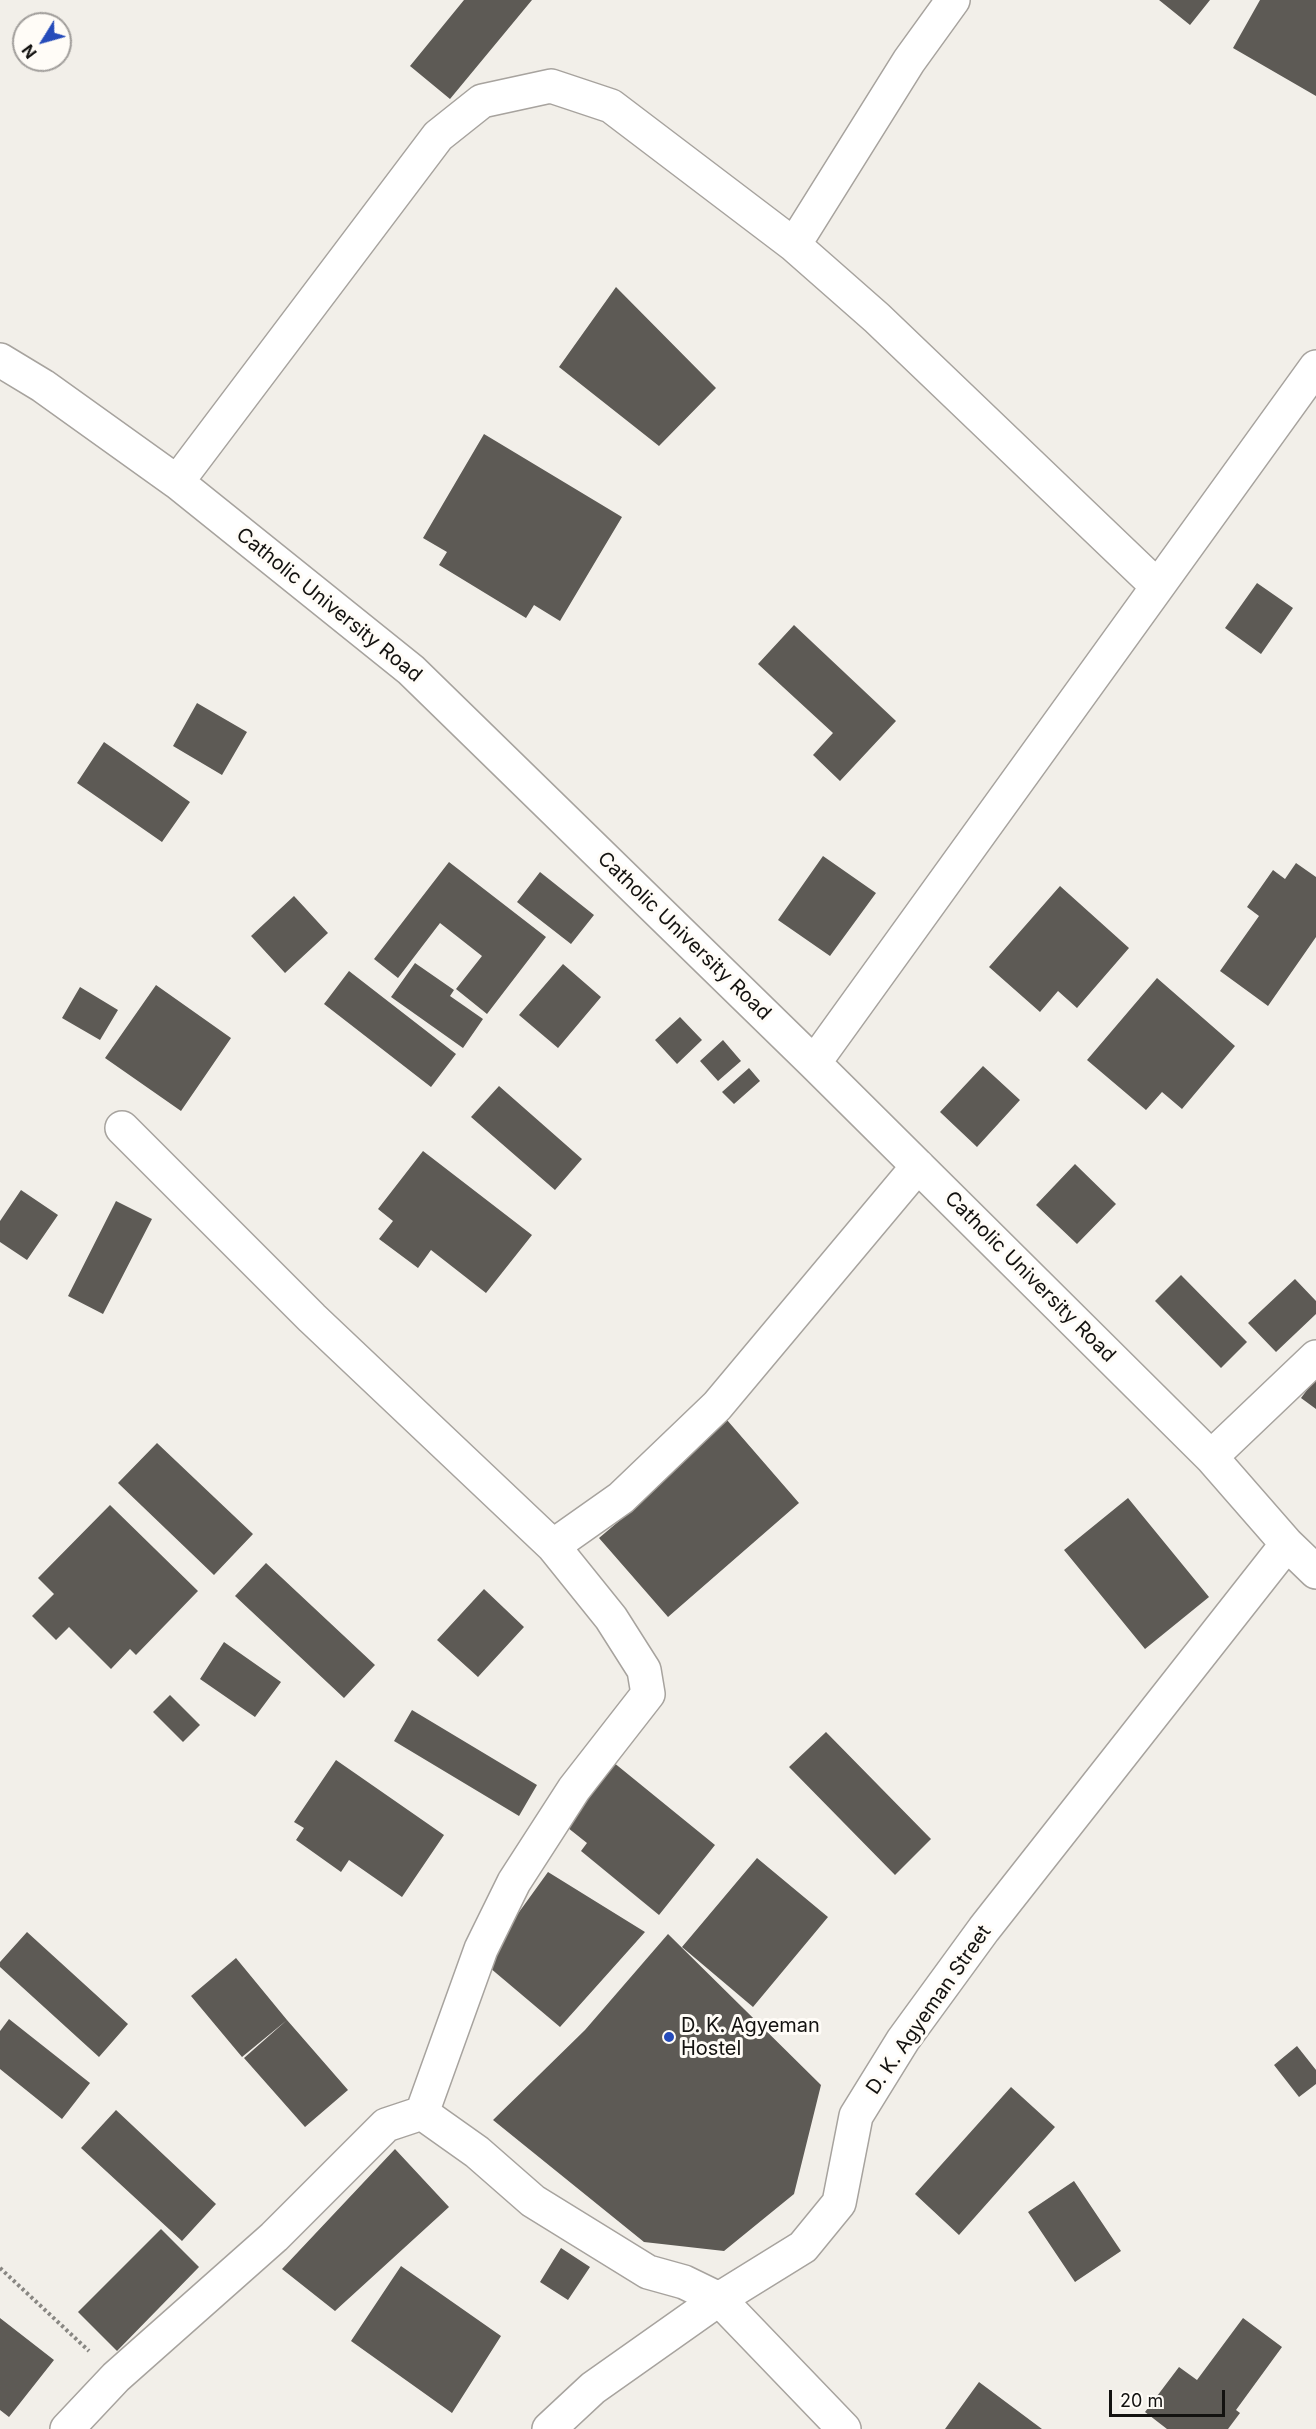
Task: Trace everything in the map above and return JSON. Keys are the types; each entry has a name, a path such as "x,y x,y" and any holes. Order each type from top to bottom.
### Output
{"street":[{"path":"794,245 909,61 953,0"},
{"path":"177,482 438,136 482,101 550,86 611,106 794,245 877,318 1156,585"},
{"name":"Catholic University Road","path":"0,360 43,386 177,482 411,670 918,1166 1211,1457 1287,1544 1316,1572"},
{"path":"813,1063 1156,585 1316,367"},
{"path":"122,1128 312,1318 554,1546 611,1618 644,1670 648,1694 574,1789 514,1882 481,1949 422,2114"},
{"path":"554,1546 621,1498 717,1406 918,1166"},
{"path":"1211,1457 1316,1357"},
{"name":"D. K. Agyeman Street","path":"549,2429 593,2388 719,2299 802,2247 839,2203 856,2116 903,2040 984,1929 1287,1544"},
{"path":"422,2114 477,2152 533,2201 648,2272 684,2282 719,2299 844,2429"},
{"path":"66,2429 116,2376 274,2237 386,2125 422,2114"}],"path":[{"path":"0,2268 116,2376"}],"building":[{"path":"464,0 532,0 450,99 410,66"},
{"path":"1159,0 1210,0 1190,25"},
{"path":"1260,0 1316,0 1316,96 1233,48"},
{"path":"616,287 716,388 659,446 559,367"},
{"path":"484,434 622,517 560,621 534,605 526,618 439,565 447,552 423,538"},
{"path":"1257,583 1293,608 1261,654 1225,628"},
{"path":"794,625 896,721 840,781 813,755 833,733 758,664"},
{"path":"197,703 247,732 222,775 173,746"},
{"path":"104,742 190,802 162,842 77,783"},
{"path":"823,856 876,893 830,956 778,920"},
{"path":"449,862 546,937 487,1014 456,989 482,956 440,923 398,978 374,959"},
{"path":"1296,863 1316,877 1316,937 1268,1006 1220,971 1259,916 1247,907 1273,870 1285,879"},
{"path":"540,872 594,915 571,944 517,902"},
{"path":"1060,886 1129,948 1077,1008 1058,991 1040,1012 989,967"},
{"path":"294,896 328,933 285,973 251,936"},
{"path":"415,963 454,990 450,996 483,1019 463,1048 391,997"},
{"path":"563,964 601,997 558,1048 519,1015"},
{"path":"349,971 456,1054 431,1087 324,1004"},
{"path":"1157,978 1235,1046 1182,1109 1162,1092 1146,1110 1087,1060"},
{"path":"156,985 231,1038 181,1111 105,1058"},
{"path":"80,987 118,1010 100,1040 62,1018"},
{"path":"680,1017 702,1040 677,1064 655,1040"},
{"path":"723,1040 741,1061 718,1081 700,1061"},
{"path":"983,1066 1020,1100 977,1147 940,1112"},
{"path":"749,1068 760,1081 734,1104 722,1092"},
{"path":"499,1086 582,1159 555,1190 471,1117"},
{"path":"423,1151 532,1235 486,1293 431,1250 418,1268 379,1239 393,1221 378,1209"},
{"path":"1075,1164 1116,1204 1077,1244 1036,1205"},
{"path":"21,1190 58,1215 27,1260 0,1242 0,1221"},
{"path":"116,1201 152,1219 103,1314 68,1296"},
{"path":"1181,1275 1247,1342 1221,1368 1155,1301"},
{"path":"1295,1279 1316,1301 1316,1314 1276,1352 1248,1323"},
{"path":"1316,1378 1316,1409 1301,1398"},
{"path":"727,1420 799,1503 668,1617 599,1538 625,1516 616,1505 670,1471"},
{"path":"157,1443 253,1534 214,1575 118,1483"},
{"path":"1128,1498 1209,1597 1145,1649 1064,1550"},
{"path":"110,1505 198,1591 136,1655 130,1649 111,1669 69,1627 56,1640 32,1616 54,1594 38,1578"},
{"path":"266,1563 375,1665 344,1698 235,1596"},
{"path":"484,1589 524,1627 478,1677 437,1640"},
{"path":"224,1642 281,1682 255,1717 200,1679"},
{"path":"170,1695 200,1725 183,1742 153,1712"},
{"path":"412,1710 537,1785 519,1816 394,1741"},
{"path":"826,1732 931,1839 895,1875 789,1767"},
{"path":"336,1760 444,1835 402,1897 349,1860 341,1872 296,1840 304,1828 294,1822"},
{"path":"613,1762 715,1845 659,1915 581,1851 587,1843 563,1824"},
{"path":"757,1858 828,1917 753,2007 682,1947"},
{"path":"548,1872 645,1932 560,2027 483,1962"},
{"path":"27,1932 128,2024 99,2057 0,1967 0,1962"},
{"path":"668,1934 821,2085 794,2194 724,2251 644,2242 493,2120 585,2030"},
{"path":"236,1958 287,2020 242,2057 191,1996"},
{"path":"9,2019 90,2083 62,2119 0,2069 0,2031"},
{"path":"287,2020 348,2090 305,2127 244,2058"},
{"path":"1297,2046 1316,2070 1316,2084 1299,2097 1274,2065"},
{"path":"1011,2087 1055,2127 959,2235 915,2194"},
{"path":"116,2110 216,2204 182,2241 81,2148"},
{"path":"395,2149 449,2207 335,2311 282,2269"},
{"path":"1074,2181 1121,2251 1075,2282 1028,2212"},
{"path":"161,2229 199,2267 117,2351 78,2312"},
{"path":"561,2248 590,2267 568,2300 540,2282"},
{"path":"401,2266 501,2336 452,2413 351,2341"},
{"path":"0,2318 54,2360 9,2417 0,2410"},
{"path":"1243,2318 1282,2347 1236,2410 1240,2413 1228,2429 1167,2429 1145,2412 1179,2367 1197,2380"},
{"path":"979,2382 1042,2429 945,2429"}],"place":[{"name":"D. K. Agyeman Hostel","path":"669,2037"}]}
